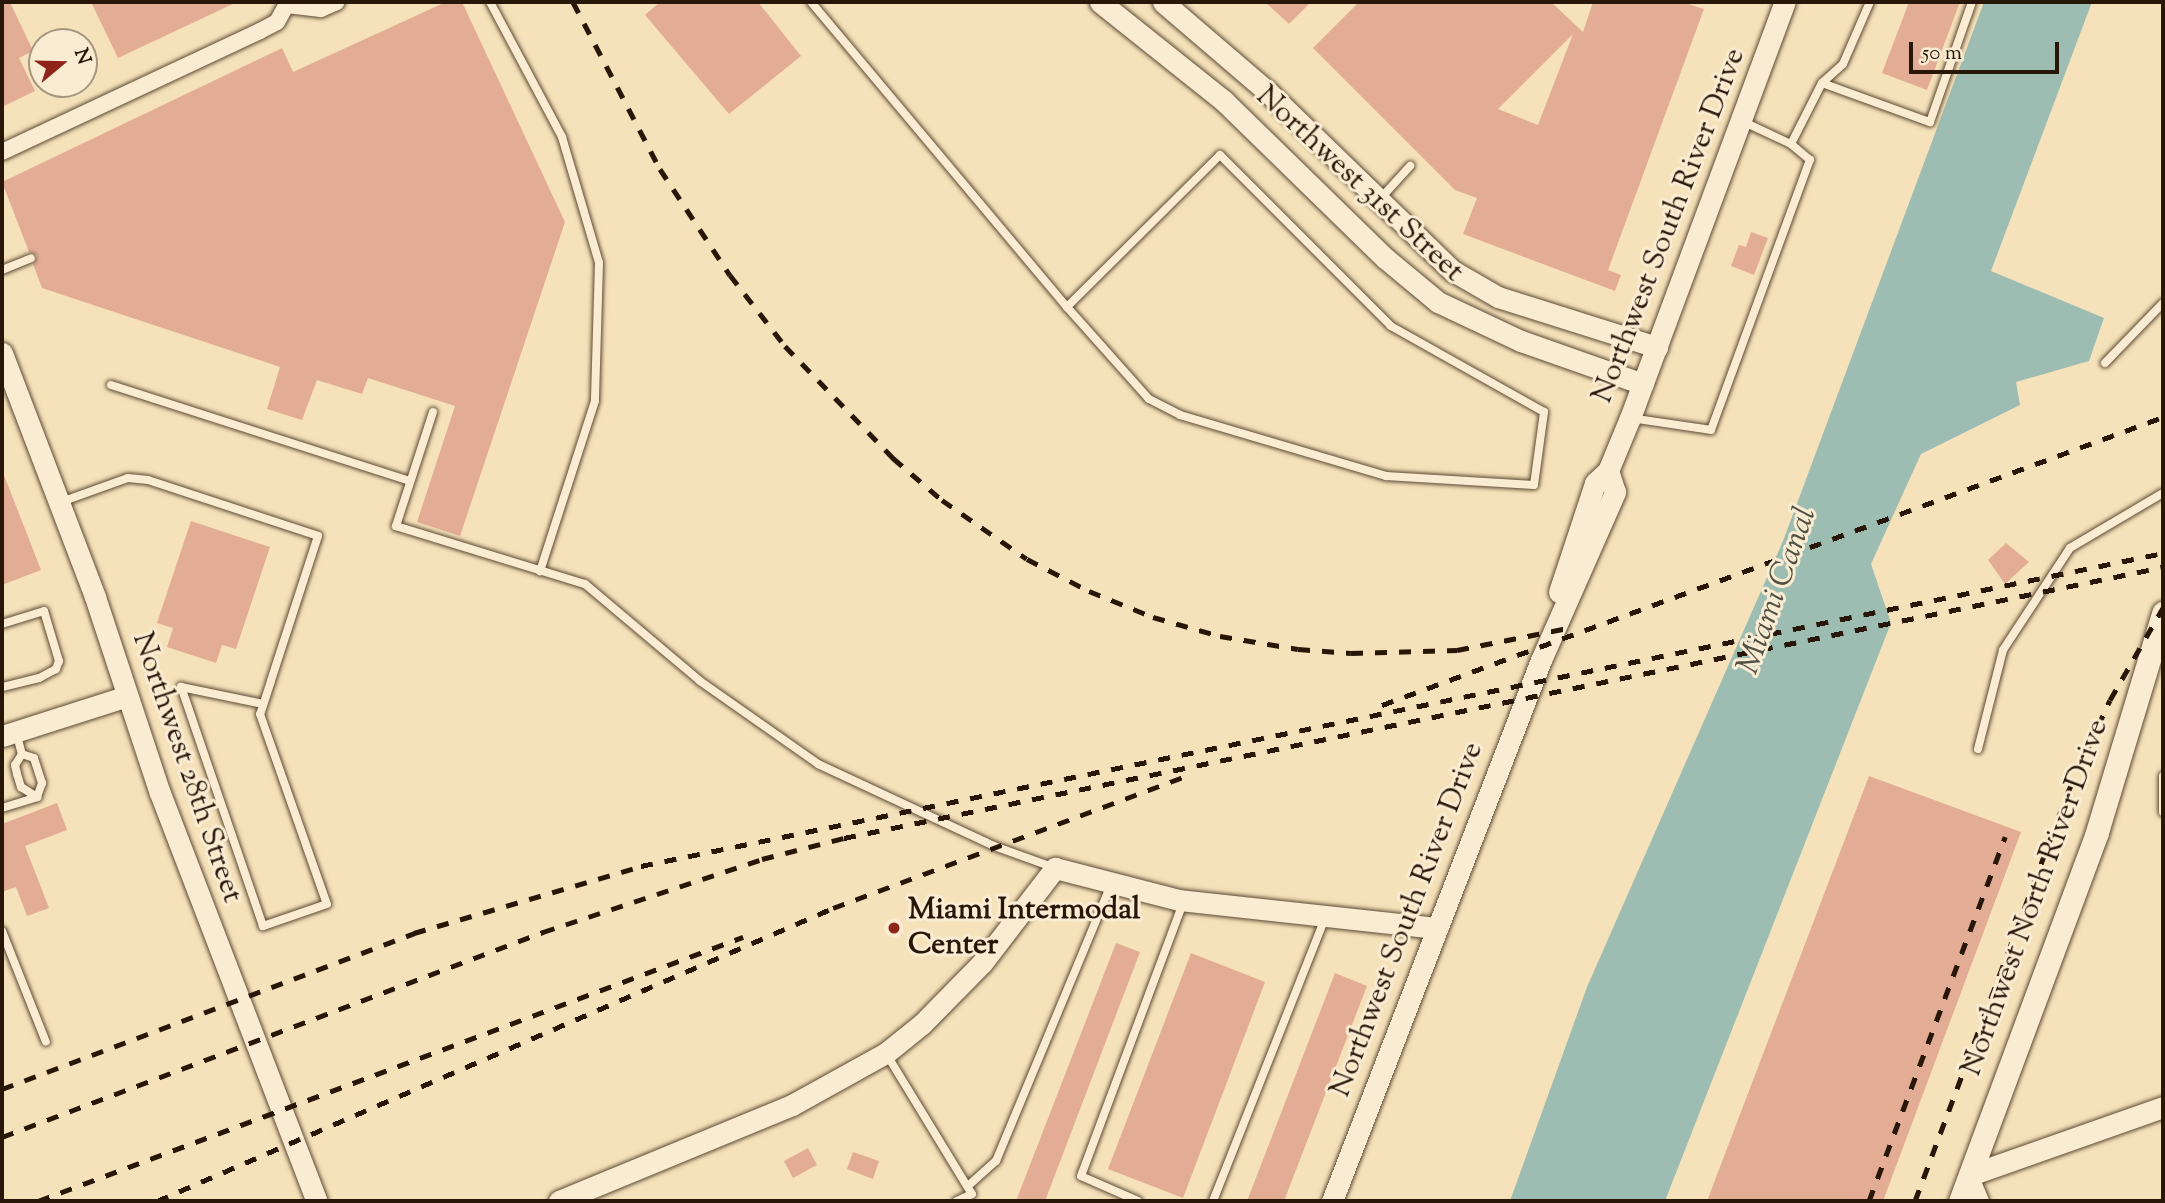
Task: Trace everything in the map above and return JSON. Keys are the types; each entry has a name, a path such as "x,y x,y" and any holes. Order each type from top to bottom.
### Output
{"main road":[{"name":"Northwest North River Drive","path":"1960,1201 2097,832 2163,613"}],"street":[{"path":"2,152 260,31 277,22 288,3 321,9 337,2"},
{"name":"Northwest 31st Street","path":"1100,2 1224,101 1414,284 1460,316 1643,384"},
{"name":"Northwest 31st Street","path":"1163,2 1269,93 1432,254 1475,286 1657,348"},
{"name":"Northwest South River Drive","path":"1332,1201 1541,660 1615,492 1608,471 1657,348 1785,2"},
{"path":"1353,227 1378,201"},
{"name":"Northwest 28th Street","path":"2,353 127,696 317,1201"},
{"path":"9,734 127,696"},
{"path":"559,1201 792,1105 886,1053 922,1024 982,962 1055,868 1184,900 1437,928"},
{"path":"1981,1201 1970,1175 2163,1107"}],"lane":[{"path":"490,2 562,137 599,263 595,401 540,570"},
{"path":"811,2 1067,307 1149,399 1180,415 1386,476 1534,485 1544,412 1391,326 1220,155 1067,307"},
{"path":"1790,144 1822,83 1843,64 1871,2"},
{"path":"1822,83 1930,122 1972,2"},
{"path":"1630,418 1711,430 1810,160 1790,144 1742,121"},
{"path":"1378,201 1410,166"},
{"path":"2,270 31,258"},
{"path":"2105,363 2163,303"},
{"path":"111,385 411,481"},
{"path":"433,412 396,526 589,587 700,681 818,764 994,846 1055,868"},
{"path":"58,503 128,478 148,480 318,536 260,714 327,904 263,926 181,687 263,704"},
{"path":"1978,749 2003,650 2070,548 2163,493"},
{"path":"2,624 44,611 59,661 56,669 39,678 2,687"},
{"path":"9,734 22,754 34,758 42,783 37,797"},
{"path":"22,754 15,765 21,787 37,797"},
{"path":"2163,776 2163,812"},
{"path":"2,808 37,797"},
{"path":"968,1186 996,1161 1111,884"},
{"path":"1138,1201 1082,1176 1184,900"},
{"path":"1213,1201 1326,915"},
{"path":"2,931 46,1042"},
{"path":"886,1053 972,1194 957,1201"}],"water":[{"name":"Miami Canal","path":"1984,2 2092,2 1991,271 2104,318 2089,361 2016,382 2020,405 1921,454 1871,564 1891,623 1665,1201 1510,1201 1587,987 1783,541"}],"building":[{"path":"2,2 10,2 28,40 28,54 19,58 28,77 28,94 2,107"},
{"path":"91,2 237,2 118,58"},
{"path":"446,2 462,2 565,222 460,536 417,522 455,406 368,378 362,394 317,380 302,420 267,409 280,367 42,288 33,264 37,256 29,252 2,182 282,48 293,72"},
{"path":"660,2 758,2 801,56 729,114 645,15"},
{"path":"1265,2 1311,2 1289,24"},
{"path":"1359,2 1551,2 1583,32 1593,2 1682,2 1704,9 1608,270 1621,275 1615,291 1463,234 1477,198 1455,190 1313,48","holes":["1573,34 1538,125 1498,109"]},
{"path":"1909,2 1960,2 1927,90 1882,73"},
{"path":"1751,232 1768,238 1754,275 1731,266 1739,245 1746,247"},
{"path":"2,470 41,570 2,585"},
{"path":"191,521 270,547 236,649 222,645 216,663 167,647 173,628 157,623"},
{"path":"2006,543 2029,562 2005,584 1988,560"},
{"path":"1869,776 2021,832 1883,1201 1707,1201"},
{"path":"57,803 67,830 25,846 49,908 27,916 16,887 2,892 2,824"},
{"path":"1116,943 1140,952 1045,1201 1016,1201"},
{"path":"1191,953 1265,982 1183,1198 1108,1169"},
{"path":"1335,973 1367,986 1284,1201 1247,1201"},
{"path":"808,1148 817,1165 793,1178 784,1161"},
{"path":"853,1152 879,1161 873,1179 847,1169"}],"railway":[{"path":"573,2 660,169 730,275 785,346 893,458 942,500 1027,559 1089,591 1153,617 1220,636 1298,649 1351,653 1457,650 1568,628"},
{"path":"1382,705 2163,417"},
{"path":"2,1089 414,933 641,866 2163,553"},
{"path":"2,1137 543,932 762,859 844,838 2163,567"},
{"path":"1915,1201 2068,792 2110,700 2163,608"},
{"path":"157,1201 833,908 1188,775"},
{"path":"1869,1201 2005,837"},
{"path":"38,1201 743,937"}],"place":[{"name":"Miami Intermodal Center","path":"894,928"}]}
